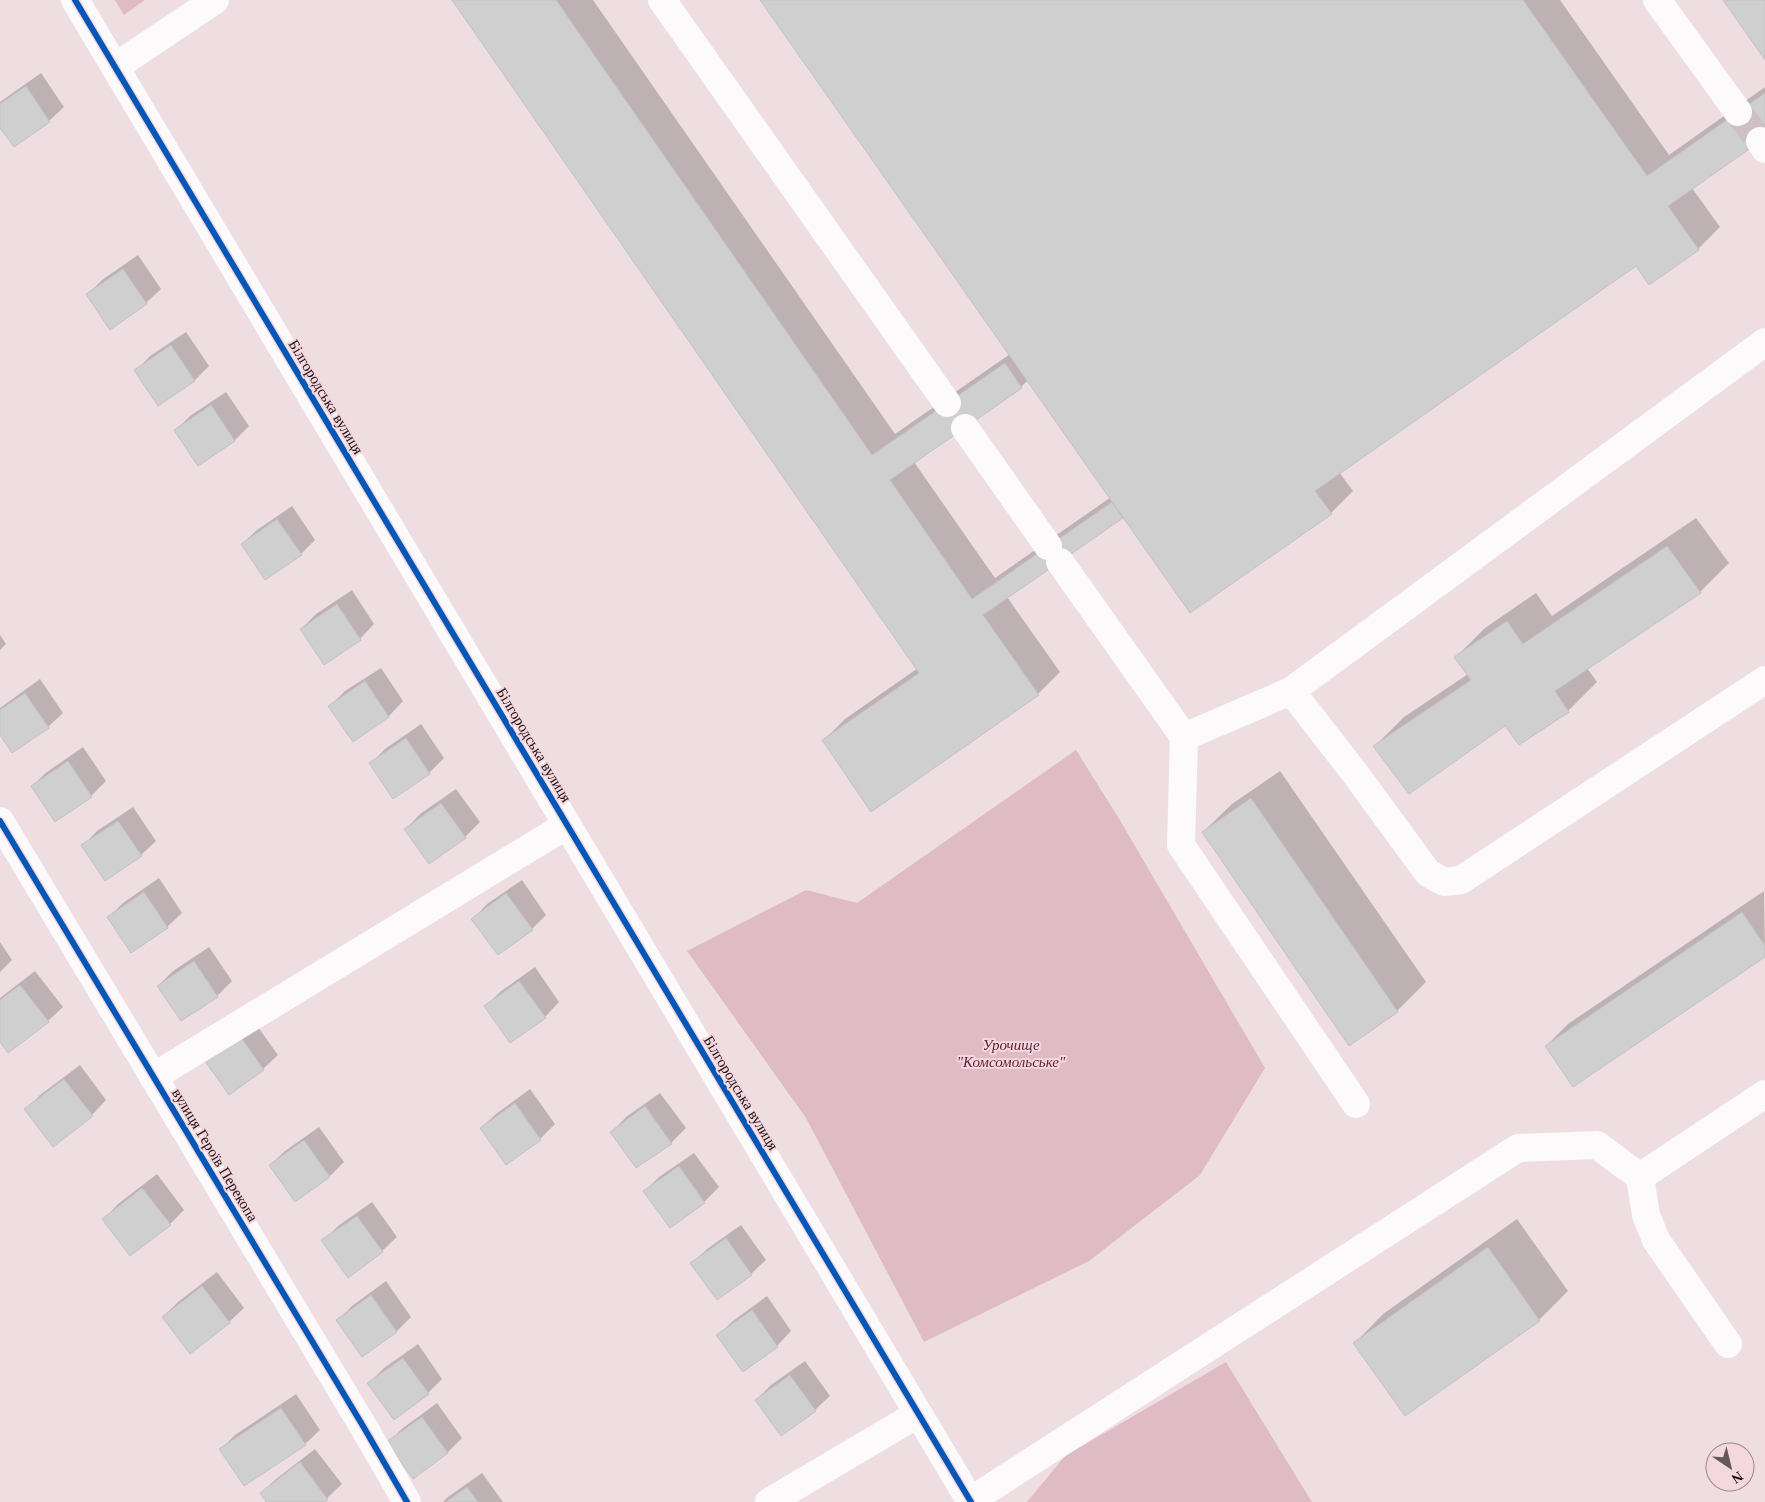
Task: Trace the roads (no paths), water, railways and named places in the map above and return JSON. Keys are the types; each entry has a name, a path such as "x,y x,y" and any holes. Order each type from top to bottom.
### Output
{"street":[{"name":"Білгородська вулиця","path":"75,0 970,1502"},
{"path":"115,67 215,0"},
{"path":"662,0 947,403"},
{"path":"1657,0 1738,112"},
{"path":"1184,737 1290,691 1765,342"},
{"path":"965,428 1184,737 1181,845 1356,1104"},
{"path":"1290,691 1354,772 1428,873 1444,882 1461,880 1765,680"},
{"name":"вулиця Героїв Перекопа","path":"0,821 407,1502"},
{"path":"153,1077 567,825"},
{"path":"1640,1177 1765,1094"},
{"path":"970,1502 1518,1148 1597,1145 1640,1177 1646,1215 1656,1240 1728,1344"},
{"path":"769,1502 918,1414"}],"tunnel":[{"path":"1738,112 1760,141"}],"park label":[{"name":"Урочище \"Комсомольське\"","path":"1011,1054"}]}
